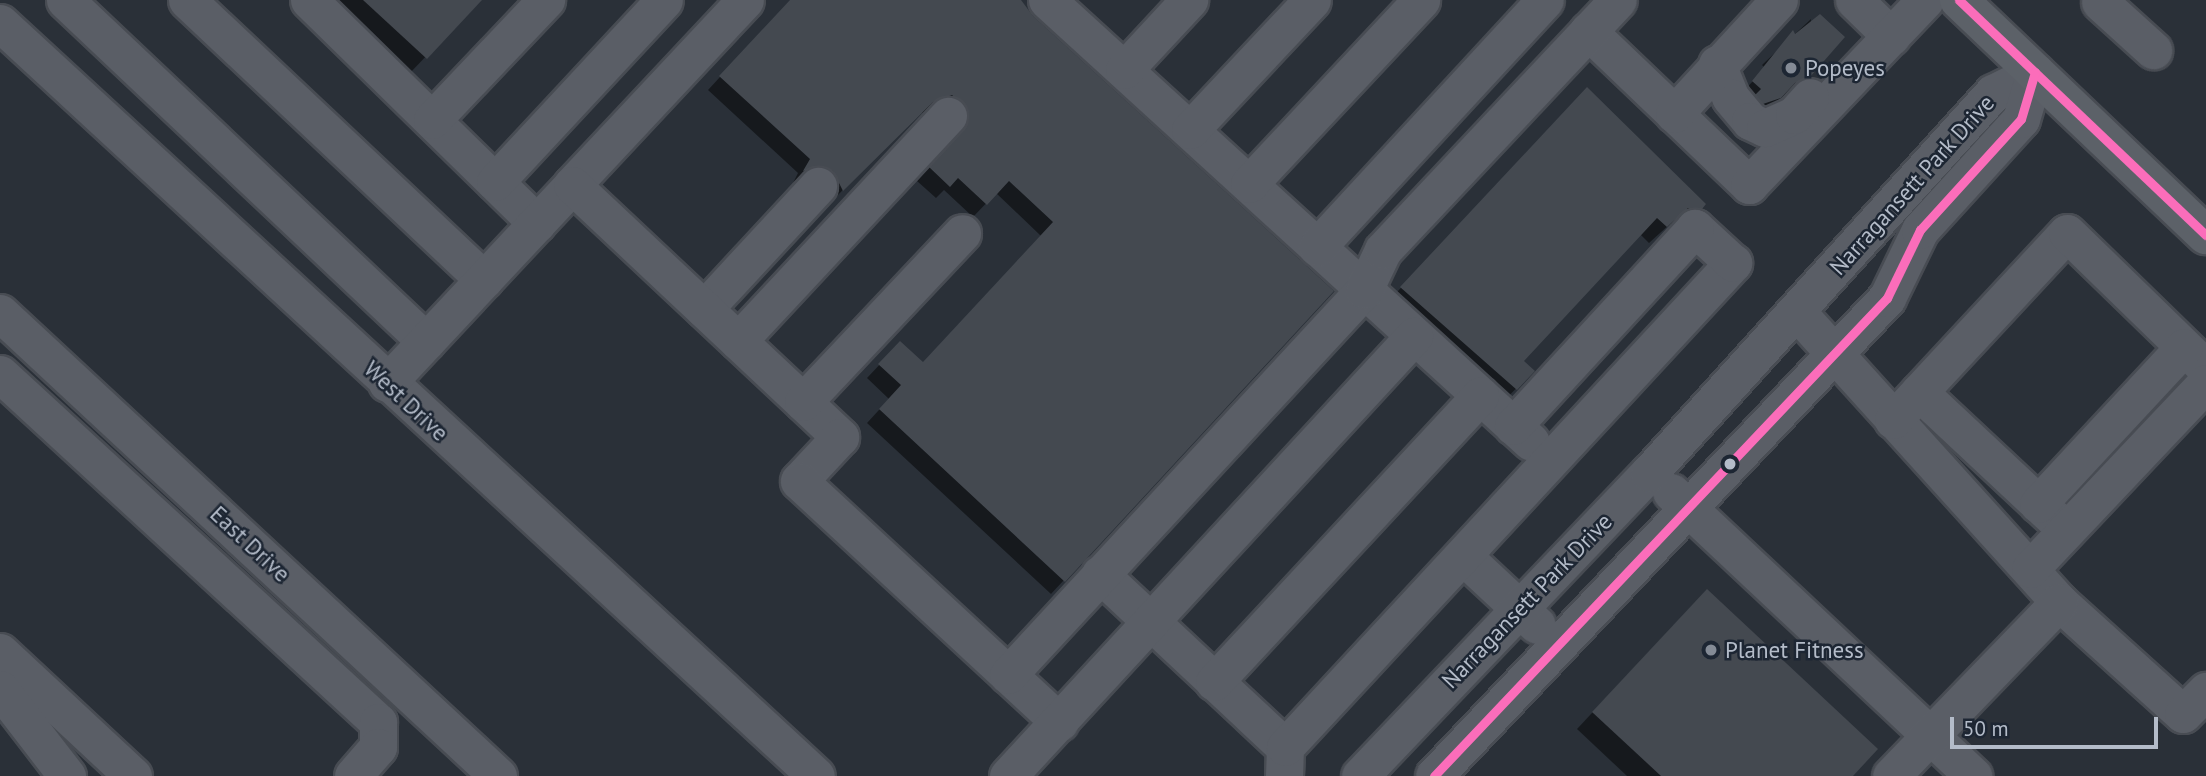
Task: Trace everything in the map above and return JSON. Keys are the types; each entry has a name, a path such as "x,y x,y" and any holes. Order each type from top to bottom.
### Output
{"main road":[{"path":"1959,0 2206,234"}],"street":[{"path":"65,0 426,341"},
{"path":"187,0 484,280"},
{"path":"309,0 537,223"},
{"path":"432,120 546,0"},
{"path":"495,182 664,0"},
{"path":"387,383 745,0"},
{"path":"1124,70 1189,0"},
{"path":"1190,130 1312,0"},
{"path":"1249,184 1421,0"},
{"path":"1317,247 1545,0"},
{"path":"1008,674 1364,290 1383,250 1618,0"},
{"path":"1674,114 1721,74 1780,0"},
{"path":"1854,0 1885,43"},
{"path":"1585,35 1749,185 1925,0"},
{"path":"2100,2 2153,50"},
{"path":"1064,5 1124,70 1552,461"},
{"name":"West Drive","path":"0,23 387,383 816,776"},
{"path":"1721,74 1750,121 1765,128 1794,115 1847,54 1885,43"},
{"name":"Narragansett Park Drive","path":"1360,776 1649,473 1993,93 2035,72"},
{"name":"Narragansett Park Drive","path":"1434,776 1888,298 1920,230 2021,119 2035,72"},
{"path":"738,341 948,116"},
{"path":"572,185 840,437 799,481 1059,722"},
{"path":"704,309 818,186"},
{"path":"1100,574 1214,682 1284,761 1463,556 1733,263 1695,228 1513,426"},
{"path":"803,402 962,233"},
{"path":"1893,420 2067,233 2195,357 2038,504"},
{"path":"1797,312 1836,352 1893,420 2059,602 2183,714 2206,691"},
{"name":"East Drive","path":"0,313 498,776"},
{"path":"1008,776 1414,335"},
{"path":"0,374 379,722 378,747 353,776"},
{"path":"2030,569 2206,383"},
{"path":"1919,392 2066,530"},
{"path":"1214,682 1480,396"},
{"path":"1649,473 1973,776"},
{"path":"1463,556 1559,644"},
{"path":"1891,776 2059,602"},
{"path":"0,652 133,776"},
{"path":"0,689 67,776"}],"building":[{"path":"363,0 482,0 427,59"},
{"path":"790,0 1021,0 1033,16 1334,291 1065,582 879,409 901,385 878,364 900,341 923,362 1053,222 1009,181 987,205 958,178 950,187 929,167 968,121 968,109 952,95 933,102 843,191 833,171 823,166 803,171 810,159 719,76"},
{"name":"Popeyes","path":"1820,14 1845,37 1810,77 1795,83 1781,98 1763,104 1755,95 1761,89 1752,81 1793,30 1795,34"},
{"path":"1587,87 1706,204 1702,209 1688,208 1667,227 1657,218 1524,361 1535,371 1517,390 1400,287"},
{"name":"Planet Fitness","path":"1707,589 1878,749 1853,776 1661,776 1592,712"}],"transit line":[{"path":"1959,0 2206,235"},
{"path":"1434,776 1887,298 1920,230 2021,119 2035,72"}],"place":[{"name":"Popeyes","path":"1791,68"},
{"name":"Planet Fitness","path":"1711,650"}]}
